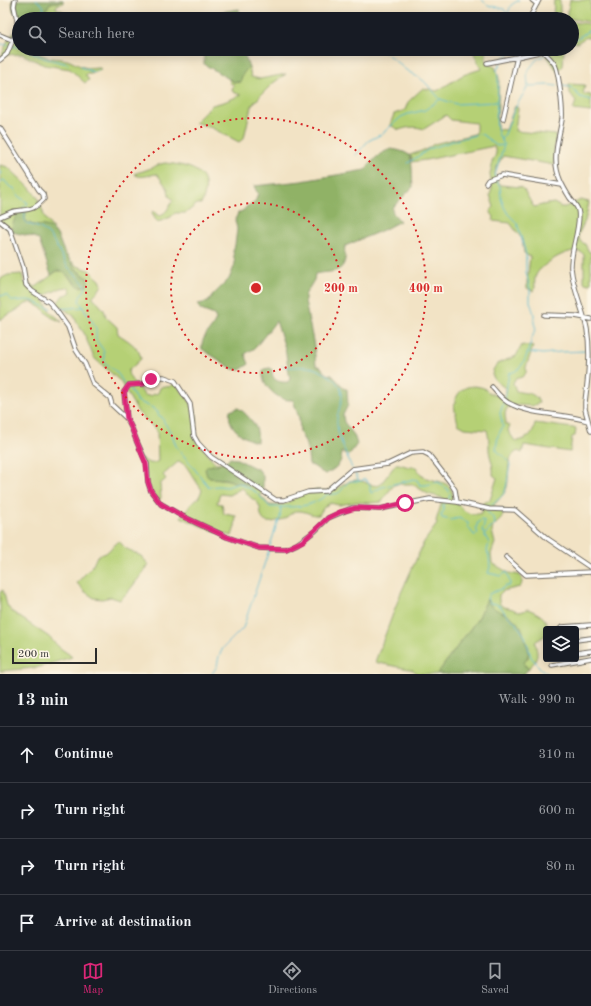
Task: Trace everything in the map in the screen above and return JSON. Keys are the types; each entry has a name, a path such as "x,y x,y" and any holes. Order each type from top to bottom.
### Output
{"street":[{"path":"15,0 15,12"},
{"path":"532,0 538,2 533,12"},
{"path":"0,34 12,40 7,54 0,60"},
{"path":"488,63 521,56"},
{"path":"547,56 555,65 562,106 562,120 558,138 556,162 558,176 578,210 579,218 572,254 572,269 573,284 584,318 590,348 585,402 591,431"},
{"path":"503,119 517,57"},
{"path":"0,128 43,194 44,199 38,205 25,211 14,211 0,217"},
{"path":"486,183 488,180 508,176 562,185"},
{"path":"0,221 10,229 23,267 26,285 32,291 49,302 56,310 68,327 76,350 85,364 93,384 110,398 112,405 127,419"},
{"path":"544,315 565,315 591,319"},
{"path":"457,502 450,482 430,455 423,452 411,453 388,464 352,469 326,491 308,492 284,500 272,499 235,472 211,457 198,443 194,436 190,404 175,381 164,377 155,377 143,384 132,384 125,388 124,392 127,419 146,464 148,482 151,491 161,504 210,530 259,548 278,549 292,547 303,541 332,515 352,508 380,509 430,499 457,502 487,508 513,509 519,512 548,539 591,568"},
{"path":"492,387 512,405 534,411 569,416 588,421"},
{"path":"506,557 526,575 591,572"},
{"path":"576,626 591,625"},
{"path":"579,640 591,638"},
{"path":"579,653 591,651"},
{"path":"552,665 591,658"}],"green space":[{"path":"12,0 64,1 50,3 45,12 13,11"},
{"path":"554,0 560,0 560,12 553,12"},
{"path":"570,0 591,0 591,22 579,20 579,12 567,12"},
{"path":"64,1 64,3 57,5 56,8 65,12 45,12 50,3"},
{"path":"239,9 239,12 222,12"},
{"path":"579,23 591,24 591,38 585,38 579,42"},
{"path":"12,35 12,55 1,57 8,40"},
{"path":"26,56 56,58 70,61 83,67 100,68 101,70 91,74 86,74 89,80 85,83 70,69 44,65"},
{"path":"204,56 245,56 249,67 243,74 241,82 234,82 204,64"},
{"path":"475,56 486,56 488,64 495,67 499,78 497,129 506,130 515,106 518,108 515,131 556,135 554,165 503,156 498,164 495,174 501,185 520,187 524,190 535,207 554,203 561,207 565,207 581,200 589,202 585,221 578,235 580,241 585,244 589,252 591,252 591,284 584,283 584,255 580,252 574,251 559,256 544,265 536,275 535,288 533,291 527,288 530,257 524,253 522,239 510,223 493,221 494,217 490,211 494,207 490,195 492,188 490,174 492,162 496,154 494,146 411,162 412,158 410,155 427,149 434,144 476,133 476,123 451,120 446,115 424,129 412,127 399,130 390,125 394,114 405,110 408,102 423,88 437,91 463,75 481,69"},
{"path":"547,56 564,56 563,66 557,71"},
{"path":"249,67 251,77 260,79 286,74 273,83 251,107 244,138 239,142 212,128 195,122 212,105 241,95 233,92 232,89 234,85 230,83 229,79 239,83 244,71"},
{"path":"569,84 585,85 583,94 591,95 591,112 573,110 576,101 569,92"},
{"path":"391,149 409,155 412,165 413,187 392,208 393,213 400,221 345,246 345,259 341,268 315,274 314,280 305,295 316,365 321,367 326,374 332,375 345,389 347,389 348,405 343,415 344,422 354,435 357,444 349,455 341,452 339,464 326,474 309,465 307,448 300,433 299,418 293,400 283,399 275,395 265,383 263,378 264,369 270,368 272,369 273,376 276,380 288,382 290,379 285,348 276,321 255,348 245,354 249,364 240,370 233,369 202,349 203,340 216,319 214,315 201,310 198,304 208,302 229,279 235,264 233,251 237,229 235,220 238,213 255,201 258,194 254,186 302,181 365,170 376,157"},
{"path":"165,163 187,167 199,173 205,184 205,192 201,204 197,204 186,213 175,213 171,217 158,222 152,212 154,211 157,215 161,216 167,210 173,200 169,196 168,189 157,174 142,176 134,174"},
{"path":"0,165 8,167 30,188 38,198 45,218 53,229 28,223 25,220 26,214 16,217 12,229 0,222"},
{"path":"23,211 26,211 25,220 29,223 51,228 57,234 65,254 74,267 87,278 87,286 79,287 63,271 57,271 51,275 39,240 34,237 12,232 11,230 16,216"},
{"path":"71,261 77,266 89,270 100,280 102,285 93,297 104,310 106,317 117,327 118,334 136,347 141,359 128,371 132,380 144,395 149,396 158,393 160,388 163,386 170,387 174,383 191,403 197,416 195,439 216,463 225,461 224,463 212,465 210,478 237,482 263,491 260,495 269,505 280,505 289,502 301,494 309,491 334,489 355,480 363,481 376,486 380,485 396,464 399,464 409,467 416,467 424,477 448,485 453,493 453,500 470,514 482,513 483,503 490,500 497,478 493,475 488,433 487,430 465,428 458,424 455,401 463,389 470,386 484,388 491,393 505,397 506,389 496,381 492,375 493,370 501,362 516,356 522,345 533,347 526,367 526,373 522,377 515,379 513,383 516,391 535,396 539,403 532,406 517,405 508,407 505,413 505,424 510,426 508,431 515,441 529,436 533,431 535,423 576,429 575,436 572,437 570,452 524,445 522,453 518,451 514,454 511,457 506,490 494,505 495,508 505,510 501,519 493,527 492,531 495,543 491,554 492,563 509,573 520,575 522,581 520,587 503,591 499,595 499,601 504,607 518,612 528,609 539,614 542,616 547,626 543,626 543,637 535,642 537,656 532,665 529,668 525,666 524,662 528,658 529,647 524,640 523,632 507,614 500,613 492,608 487,600 479,617 437,674 418,674 413,670 375,662 400,595 424,542 437,524 436,521 443,498 428,494 412,484 394,485 382,502 356,502 339,505 330,503 324,507 319,515 313,515 303,511 295,511 284,519 272,522 264,521 258,504 242,488 229,495 220,494 217,503 222,504 224,514 236,516 232,536 205,528 181,517 199,497 202,490 186,466 179,461 163,475 166,479 160,484 161,498 157,503 146,486 144,466 141,458 151,463 158,461 157,431 138,412 120,381 94,358 84,333 74,316 57,304 63,295 71,292 69,287 61,288 42,297 50,311 62,322 51,317 43,309 32,302 0,320 0,279 8,275 22,274 24,282 36,287 57,271 63,271 76,285 88,278 77,270"},
{"path":"238,408 253,422 257,433 257,442 241,435 233,427 229,417 230,411"},
{"path":"230,458 237,459 259,470 263,476 263,490 249,484 237,483 226,479 210,478 207,476 205,469 208,466 222,464"},
{"path":"119,541 125,548 141,556 149,565 120,600 111,597 102,599 94,598 84,591 77,583 93,565 97,556 106,553"},
{"path":"3,590 7,605 11,611 49,637 72,657 36,668 0,671 0,592"},
{"path":"487,599 492,607 511,616 522,629 524,640 529,652 524,663 525,666 529,668 524,674 437,674 479,617"}],"waterway":[{"path":"36,0 43,5 44,12"},
{"path":"482,0 488,5 504,9 506,12"},
{"path":"508,12 511,5 519,0"},
{"path":"579,37 591,29"},
{"path":"0,44 9,45"},
{"path":"40,56 68,64"},
{"path":"389,56 406,70 424,81 440,99 456,104 497,102"},
{"path":"501,139 505,134 514,110 528,86 527,73 537,59 543,56"},
{"path":"501,62 497,70 498,86 496,117 498,133 504,144"},
{"path":"81,67 93,72 100,70"},
{"path":"529,86 557,86"},
{"path":"561,86 571,87 580,97 591,100"},
{"path":"356,155 368,141 382,134 401,117 425,110 440,99"},
{"path":"408,163 429,149 479,134 483,135 497,146 503,145"},
{"path":"495,177 504,145"},
{"path":"0,170 2,173 0,176"},
{"path":"0,182 4,180 10,187 14,188 18,196 28,203 23,208"},
{"path":"496,180 500,186 501,198 504,207 508,214 517,223 524,247 526,255 526,272 530,289 530,302 534,314 536,329 524,362 515,371 509,373 505,399"},
{"path":"25,211 25,222 40,228 49,235 68,267 85,285 86,288 79,301 96,328 96,340 104,351 105,364 117,373 126,386"},
{"path":"0,296 6,295 13,301 31,300 51,308"},
{"path":"58,309 83,307"},
{"path":"528,352 543,354 588,351"},
{"path":"282,366 313,368 328,375 340,387 342,397 337,417 337,428 352,468"},
{"path":"129,388 137,401 153,408 158,412 158,415 162,417 172,434 176,446 209,487 227,487 239,483 256,492 270,507 293,507 307,505 321,499 327,494 336,494 340,492 349,481 361,481 365,479 370,485 371,493 382,487 414,479 417,480 420,485 427,485 437,482 440,483 449,491 450,496 448,500"},
{"path":"487,507 502,496 507,485 510,465 508,460 496,449 498,436 503,426 500,413 504,402"},
{"path":"354,471 359,481"},
{"path":"446,502 443,505 444,510 441,515 442,518 451,520 459,518 468,523 468,527 474,535 478,534 476,528 478,522 482,520 484,521 482,530 489,543 487,551 490,567 488,573 501,576 507,572 510,584 509,586 505,586 489,594 487,599 490,603 501,607 515,622 525,636 531,657 541,669 548,674"},
{"path":"270,546 280,518 281,507"},
{"path":"485,534 495,524 494,519 486,510"},
{"path":"212,674 217,666 219,656 223,648 243,628 269,550"}],"route":[{"path":"151,379 143,384 129,385 125,388 124,392 127,419 144,456 151,491 161,504 210,530 259,548 286,549 303,541 332,515 352,508 380,509 405,503"}]}
